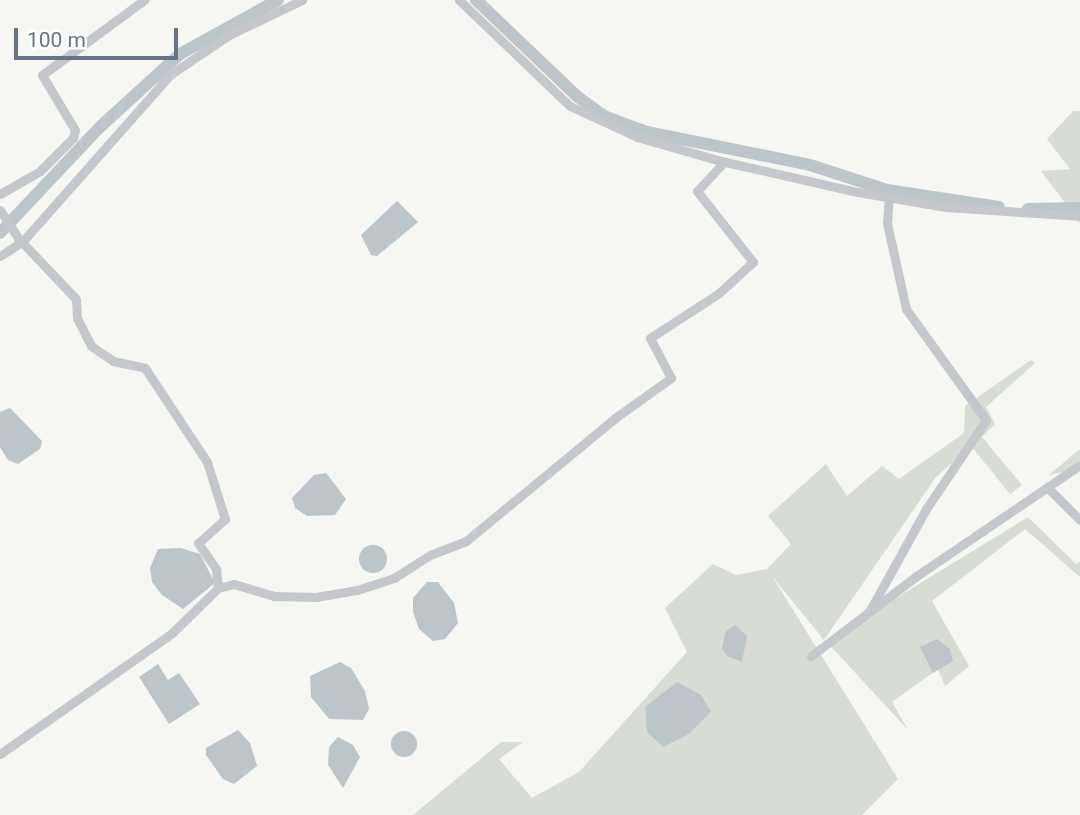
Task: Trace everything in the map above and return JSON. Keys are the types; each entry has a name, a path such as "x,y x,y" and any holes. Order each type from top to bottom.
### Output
{"street":[{"path":"0,194 40,171 74,138 75,130 42,75 144,0"},
{"path":"0,256 20,240 171,74 229,35 302,0"},
{"path":"459,0 570,106 636,137 724,162 889,197 946,207 1080,216"},
{"path":"0,754 172,633 218,588 234,584 274,596 316,597 394,578 430,555 466,541 615,418 671,378 650,338 719,293 753,262 696,191 724,162"},
{"path":"869,612 926,509 986,420 905,309 887,223 889,197"},
{"path":"1,212 20,240 76,299 77,318 91,346 113,361 145,368 207,462 225,519 198,543 216,569 218,588"},
{"path":"811,656 869,612 1080,465"},
{"path":"1048,488 1080,520"}],"shaded area":[{"path":"1073,111 1080,111 1080,223 1041,171 1070,169 1047,139"},
{"path":"397,201 418,222 377,256 371,255 361,235"},
{"path":"1031,360 1035,363 986,407 995,424 982,437 1022,485 1010,494 971,446 936,477 824,640 772,576 898,779 862,815 413,815 501,742 523,742 499,759 532,798 579,772 687,652 665,608 713,564 736,575 767,569 791,544 768,516 826,464 847,496 882,466 899,479 964,433 965,406"},
{"path":"10,408 42,441 40,449 18,464 8,460 0,447 0,412"},
{"path":"1080,449 1080,469 1049,475"},
{"path":"326,473 346,499 335,515 307,516 295,508 292,498 314,475"},
{"path":"1028,517 1076,564 1080,562 1080,577 1025,529 932,601 969,666 945,686 938,669 892,702 908,730 826,641"},
{"path":"373,545 383,549 387,559 383,569 373,573 363,569 359,559 363,549"},
{"path":"181,548 200,554 215,583 183,609 162,595 152,582 150,568 158,549"},
{"path":"427,582 438,582 454,603 458,623 445,639 433,641 419,629 413,612 413,598"},
{"path":"735,625 747,636 742,662 727,656 722,648 726,631"},
{"path":"937,639 950,649 953,661 933,673 920,647"},
{"path":"340,662 351,668 365,691 369,709 363,720 329,719 311,697 310,676"},
{"path":"158,664 168,680 179,673 200,704 169,724 139,677"},
{"path":"677,682 701,695 711,712 689,734 663,747 647,732 645,707"},
{"path":"238,730 250,743 257,766 234,784 223,779 206,755 206,748"},
{"path":"404,731 413,735 417,744 413,753 404,757 395,753 391,744 395,735"},
{"path":"338,737 353,745 360,757 343,788 328,765 329,747"}],"waterway":[{"path":"0,233 100,127 180,54 278,0"},
{"path":"476,0 578,97 604,116 647,132 810,165 887,190 999,207"},
{"path":"1028,209 1080,208"}]}
